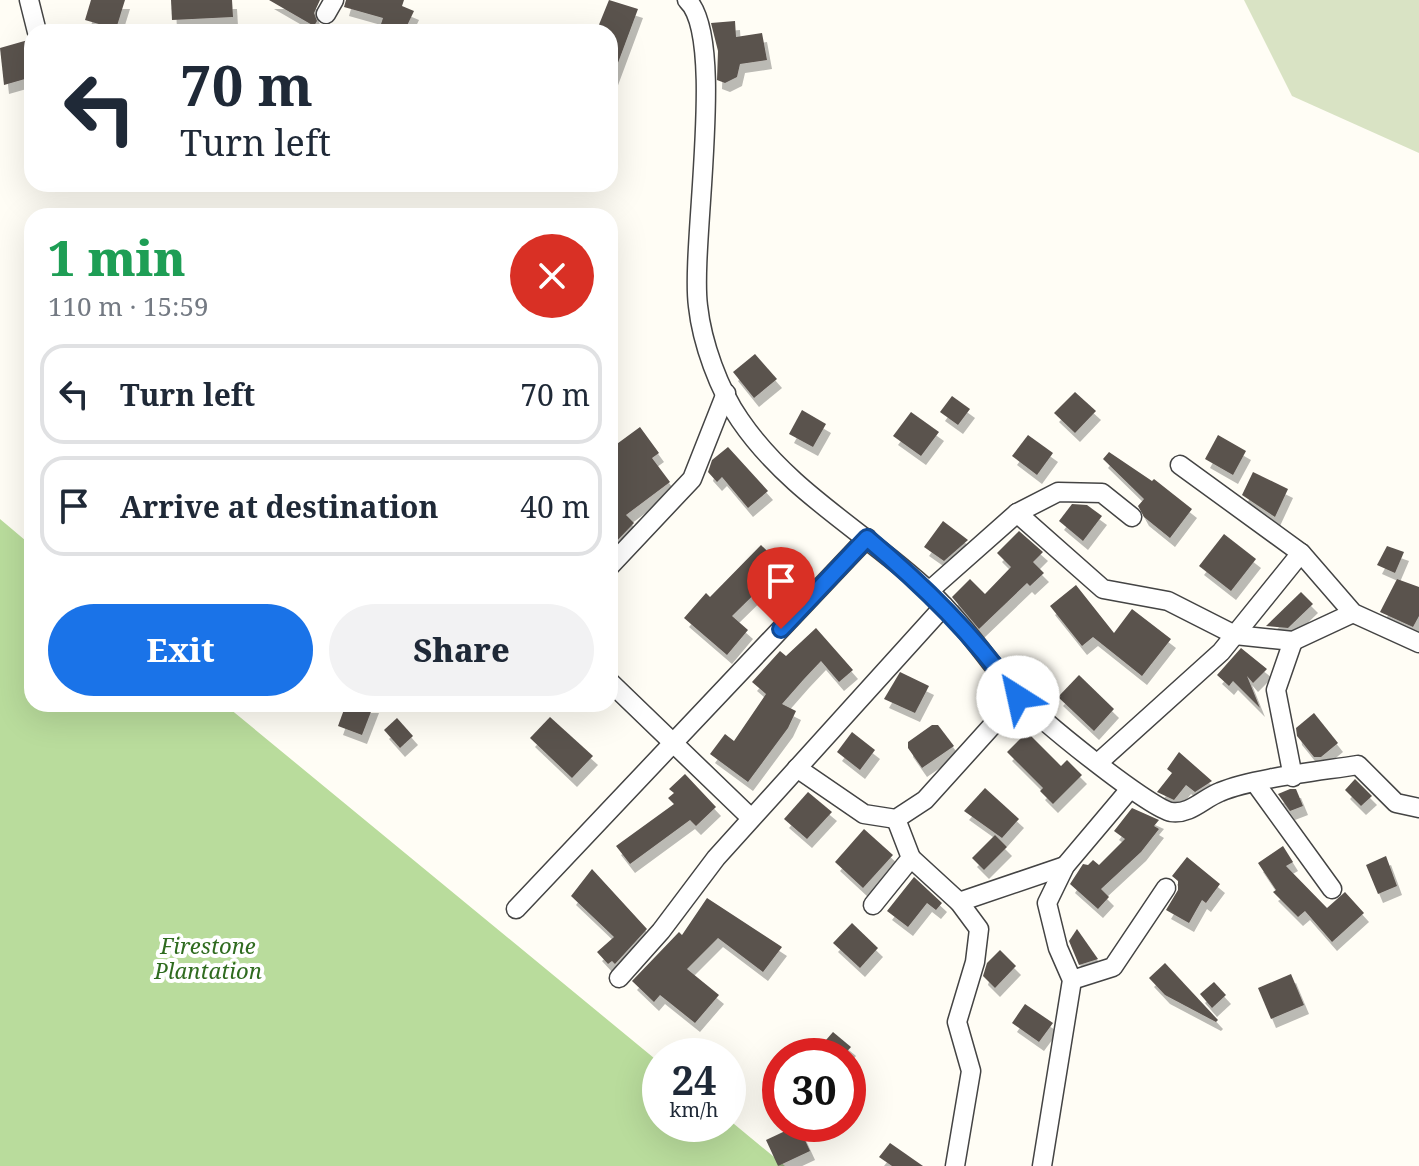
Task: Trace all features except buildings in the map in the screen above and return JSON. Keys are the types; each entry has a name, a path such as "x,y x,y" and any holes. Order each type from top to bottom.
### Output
{"street":[{"path":"29,0 35,24"},
{"path":"687,0 698,10 705,55 698,306 717,375 740,420 809,497 867,538 929,591 987,654 1018,697 1130,789 1170,812 1188,810 1222,791 1358,765 1396,803 1419,808"},
{"path":"618,558 692,479 726,393"},
{"path":"1180,465 1301,553 1353,613 1419,643"},
{"path":"929,591 1017,513 1058,492 1102,493 1132,517"},
{"path":"1017,513 1103,589 1168,601 1235,635 1293,641 1353,613"},
{"path":"516,909 867,538"},
{"path":"1099,762 1221,652 1301,553"},
{"path":"619,978 751,818 944,606"},
{"path":"1293,641 1276,690 1293,777"},
{"path":"618,690 751,818"},
{"path":"797,768 864,814 896,819 925,800 1018,697"},
{"path":"1256,784 1332,889"},
{"path":"1042,1166 1072,980 1058,948 1047,903 1065,866 1130,789"},
{"path":"896,819 911,858 959,902 979,929 975,962 957,1022 971,1071 955,1166"},
{"path":"873,905 911,858"},
{"path":"959,902 1065,866"},
{"path":"1072,980 1113,967 1166,888"}],"green space":[{"path":"1244,0 1419,0 1419,153 1292,96"},
{"name":"Firestone Plantation","path":"0,519 24,539 24,712 234,712 642,1048 642,1142 746,1142 746,1134 785,1166 0,1166"}],"route":[{"path":"781,629 867,538 944,606 987,654 1018,697"}]}
